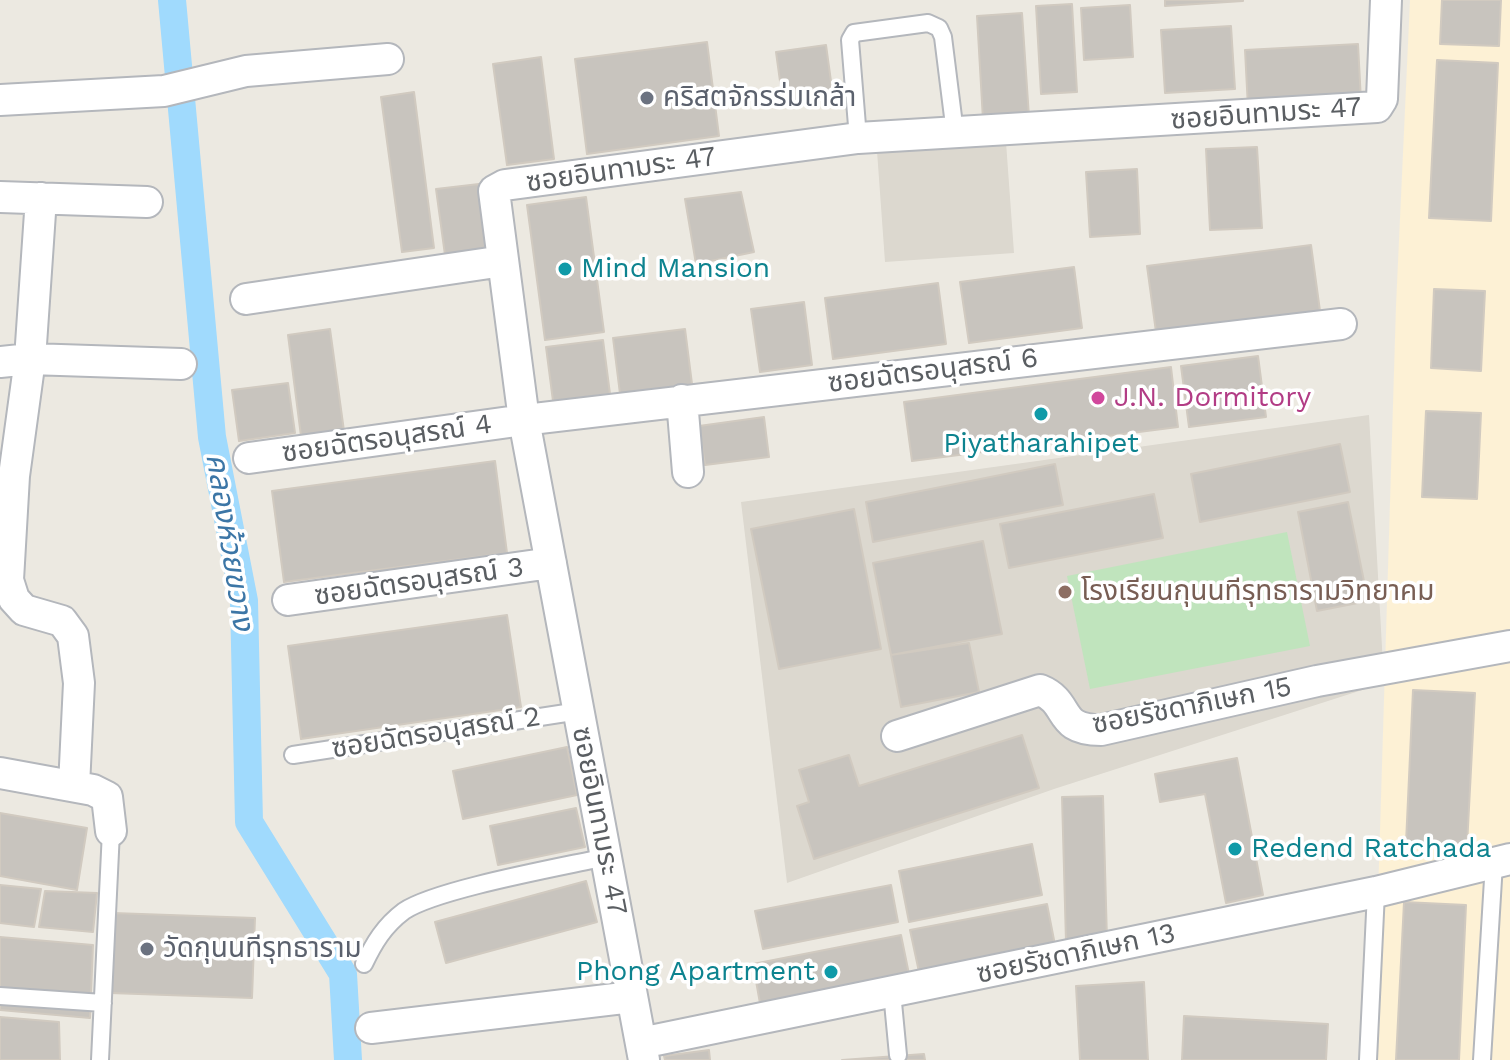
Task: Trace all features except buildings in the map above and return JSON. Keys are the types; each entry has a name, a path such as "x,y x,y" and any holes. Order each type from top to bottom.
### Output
{"street":[{"name":"ซอยอินทามระ 47","path":"642,1052 524,420 494,191 505,185 858,138 1377,107 1382,99 1386,0"},
{"path":"0,100 178,88 246,71 388,59"},
{"path":"0,197 147,202"},
{"path":"41,198 15,360 14,476 5,558 14,599 24,610 62,621 73,636 79,683 74,786"},
{"path":"246,299 503,261"},
{"name":"ซอยฉัตรอนุสรณ์ 6","path":"524,420 1341,324"},
{"path":"15,360 181,364"},
{"path":"682,400 688,472"},
{"name":"ซอยฉัตรอนุสรณ์ 4","path":"249,458 524,420"},
{"name":"ซอยฉัตรอนุสรณ์ 3","path":"288,600 551,563"},
{"name":"ซอยรัชดาภิเษก 15","path":"897,736 1040,690 1051,694 1071,723 1082,730 1101,730 1317,681 1510,646"},
{"path":"0,773 74,786 107,797 111,831"},
{"name":"ซอยรัชดาภิเษก 13","path":"642,1052 892,992 1376,892 1502,861"},
{"path":"371,1028 632,997"}],"lane":[{"path":"858,138 850,40 854,33 928,23 939,28 943,37 955,133"},
{"name":"ซอยฉัตรอนุสรณ์ 2","path":"293,755 579,711"},
{"path":"100,1060 111,831"},
{"path":"364,964 384,928 407,909 453,894 606,857"},
{"path":"1482,1060 1502,861"},
{"path":"1368,1060 1376,892"},
{"path":"892,992 898,1055"},
{"path":"0,996 103,1003"}],"shaded area":[{"path":"1410,0 1510,0 1510,1060 1373,1060 1396,306"},
{"path":"1006,142 1014,253 885,262 877,151"},
{"name":"โรงเรียนกุนนทีรุทธารามวิทยาคม","path":"1369,415 1384,683 1054,789 787,883 741,502"}],"green space":[{"path":"1287,532 1310,646 1090,689 1067,576"}],"waterway":[{"name":"คลองห้วยขวาง","path":"172,0 212,437 244,601 249,822 343,974 348,1060"}],"place":[{"name":"คริสตจักรร่มเกล้า","path":"647,98"},
{"name":"Mind Mansion","path":"565,269"},
{"name":"J.N. Dormitory","path":"1098,398"},
{"name":"Piyatharahipet","path":"1041,414"},
{"name":"โรงเรียนกุนนทีรุทธารามวิทยาคม","path":"1065,592"},
{"name":"Redend Ratchada","path":"1235,849"},
{"name":"วัดกุนนทีรุทธาราม","path":"147,949"},
{"name":"Phong Apartment","path":"831,972"}]}
